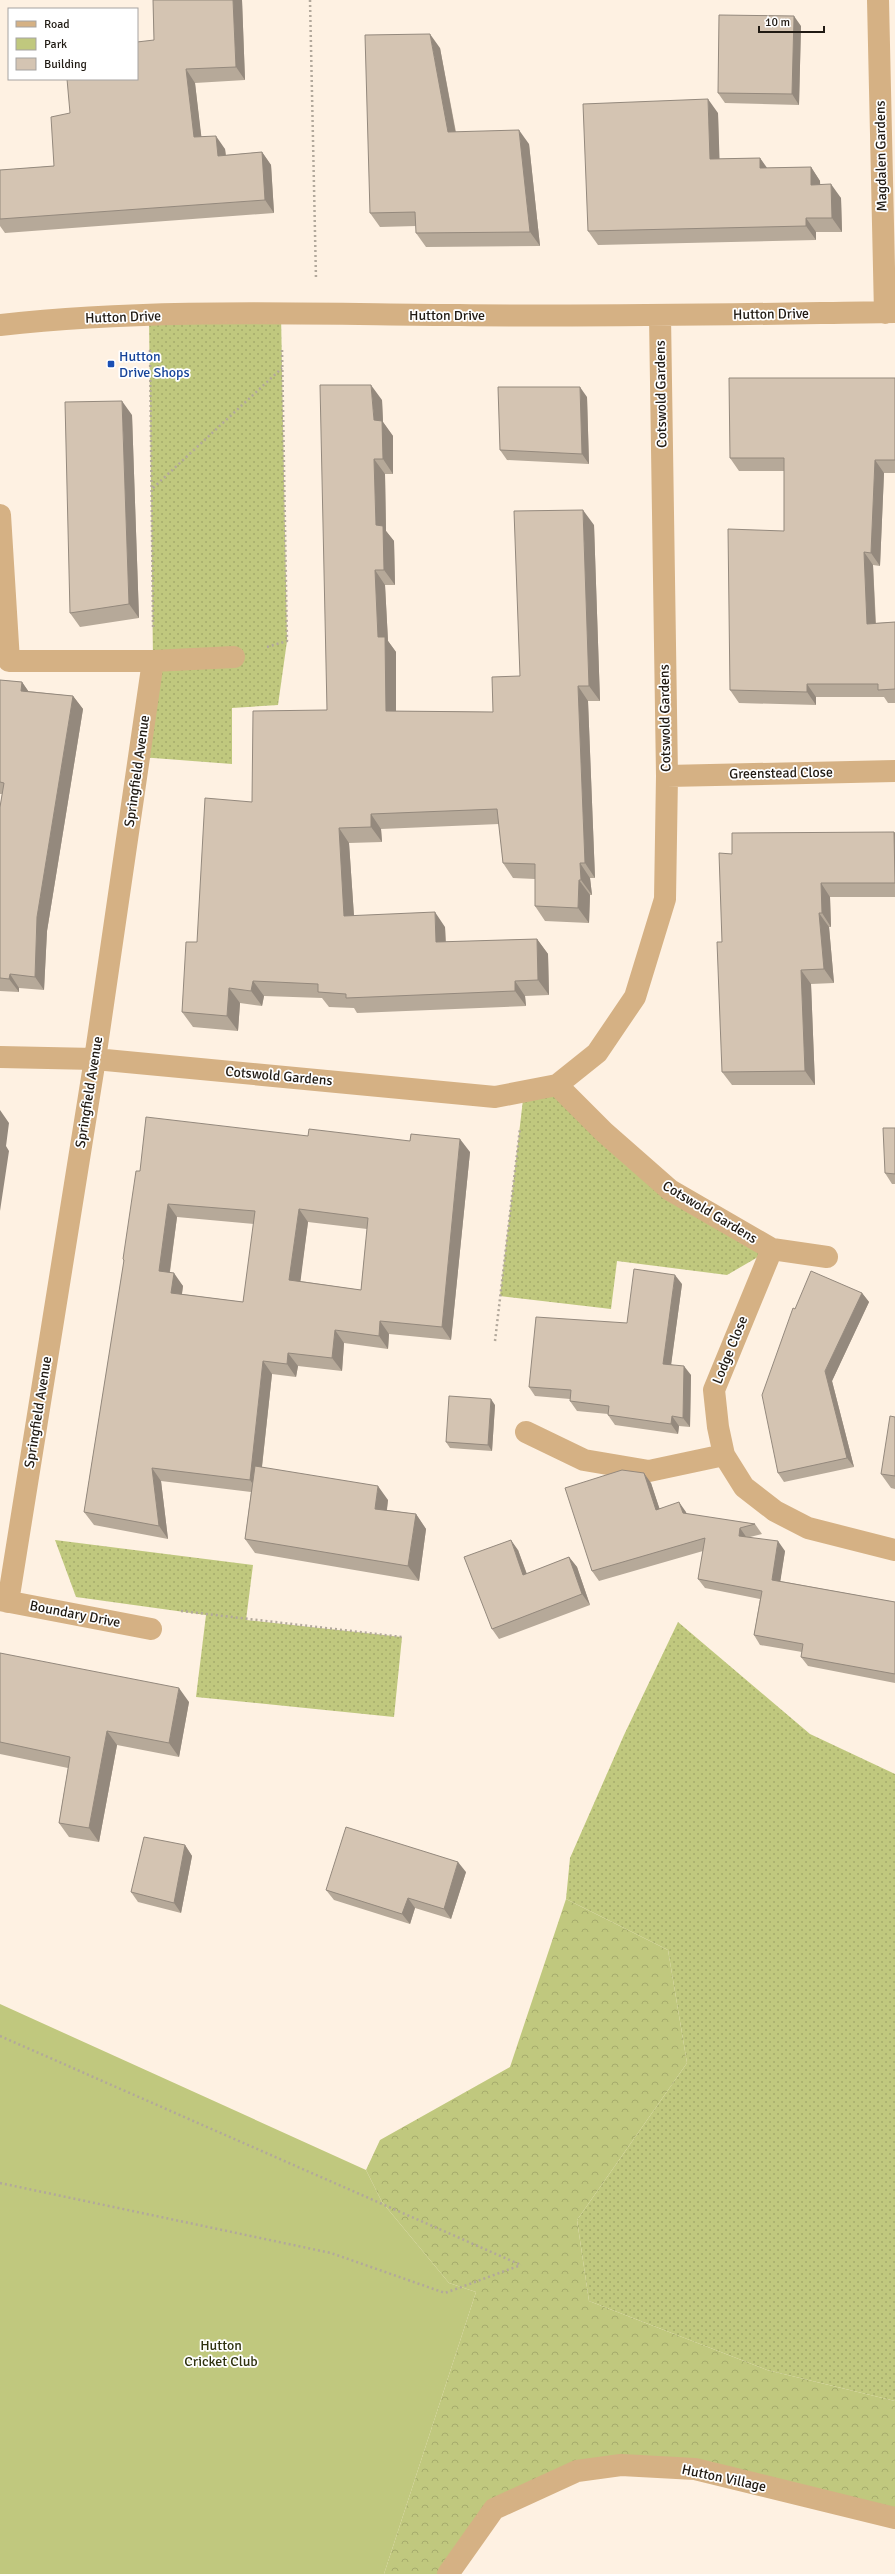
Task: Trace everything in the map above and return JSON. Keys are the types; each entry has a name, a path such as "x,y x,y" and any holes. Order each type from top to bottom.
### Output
{"street":[{"name":"Magdalen Gardens","path":"878,0 890,312"},
{"name":"Hutton Drive","path":"0,325 58,319 281,314 660,316 890,312"},
{"name":"Cotswold Gardens","path":"0,1057 95,1059 495,1097 557,1085 597,1053 636,997 665,899 667,776 660,316"},
{"path":"0,515 9,661 153,661 234,657"},
{"name":"Springfield Avenue","path":"4,1601 95,1059 153,661"},
{"name":"Greenstead Close","path":"667,776 895,771"},
{"name":"Cotswold Gardens","path":"557,1085 604,1132 670,1190 772,1249 827,1257"},
{"name":"Lodge Close","path":"772,1249 714,1390 718,1427 724,1455 744,1487 775,1511 808,1528 895,1550"},
{"path":"526,1432 584,1460 649,1471 724,1455"},
{"name":"Boundary Drive","path":"4,1601 151,1629"},
{"name":"Hutton Village","path":"448,2574 494,2509 577,2471 621,2465 695,2469 895,2518"}],"path":[{"path":"310,0 318,314"},
{"path":"234,657 287,641 281,314"},
{"path":"149,316 153,661"},
{"path":"152,489 282,368"},
{"path":"495,1341 524,1091"},
{"path":"151,1629 154,1608 402,1638"},
{"path":"0,2036 521,2265 445,2293 331,2253 0,2183"}],"green space":[{"path":"281,314 287,641 278,705 232,708 232,764 140,757 153,661 149,316"},
{"path":"557,1085 604,1132 772,1249 727,1275 617,1261 611,1309 500,1296 524,1091"},
{"path":"55,1540 253,1565 246,1620 402,1637 394,1717 196,1697 206,1615 76,1597"},
{"path":"678,1622 810,1734 895,1774 895,2401 767,2370 589,2301 577,2220 687,2063 668,1950 566,1899 570,1858 624,1735"},
{"path":"566,1899 668,1950 687,2063 577,2220 589,2301 767,2370 895,2401 895,2518 695,2469 577,2471 494,2509 448,2574 384,2574 476,2292 449,2283 382,2202 366,2170 380,2140 510,2067"},
{"name":"Hutton Cricket Club","path":"0,2004 366,2170 382,2202 449,2283 476,2292 384,2574 0,2574"}],"building":[{"path":"153,0 233,0 236,67 186,69 194,137 216,136 218,156 262,152 265,200 0,219 0,170 54,166 51,117 70,113 67,80 138,80 138,42 154,40"},
{"path":"719,15 794,16 792,94 718,93"},
{"path":"430,34 448,132 519,130 530,232 416,233 415,212 370,213 365,35"},
{"path":"708,99 710,159 760,158 760,168 811,167 811,185 831,184 832,218 806,218 806,226 588,231 583,104"},
{"path":"729,378 895,378 895,460 875,460 871,553 864,552 867,624 895,622 895,689 878,690 878,684 807,684 807,692 730,690 728,529 784,531 784,458 730,458"},
{"path":"320,385 371,385 374,420 382,421 383,459 374,459 376,525 383,526 384,570 375,570 378,637 385,637 386,711 493,712 492,677 520,676 514,511 583,510 589,686 578,686 585,863 580,863 581,880 579,880 578,908 535,906 535,864 503,863 497,809 371,814 371,827 339,828 344,916 435,912 436,942 537,939 538,980 515,981 515,991 346,998 346,994 318,992 318,984 253,981 251,991 229,988 227,1016 182,1012 186,942 197,942 205,798 252,802 253,711 327,710"},
{"path":"498,387 580,387 582,454 500,450"},
{"path":"122,401 129,604 70,613 65,402"},
{"path":"0,680 22,682 21,691 73,696 37,917 35,977 10,974 9,979 0,978 0,807 4,783 0,782"},
{"path":"894,832 895,883 821,883 822,913 819,913 824,969 801,970 805,1071 722,1072 717,942 722,942 719,853 732,854 732,833"},
{"path":"146,1117 308,1136 309,1129 410,1141 411,1134 460,1139 442,1327 380,1321 379,1336 335,1330 332,1358 288,1353 287,1364 263,1361 250,1480 152,1468 159,1526 84,1512 124,1260 136,1171 140,1171","holes":["168,1204 255,1211 243,1302 171,1293 174,1273 159,1271","299,1209 368,1218 361,1290 289,1280"]},
{"path":"883,1128 895,1128 895,1174 885,1173"},
{"path":"634,1269 675,1275 663,1364 684,1366 683,1418 672,1416 671,1424 608,1415 609,1406 570,1401 571,1390 529,1387 536,1317 627,1323"},
{"path":"811,1271 862,1293 825,1371 847,1458 778,1473 762,1395 793,1308 795,1309"},
{"path":"449,1396 491,1399 488,1445 446,1442"},
{"path":"890,1416 895,1417 895,1476 881,1474"},
{"path":"255,1466 378,1486 375,1509 416,1514 408,1566 245,1539"},
{"path":"622,1470 644,1473 656,1510 679,1502 683,1513 755,1524 740,1528 739,1536 778,1541 772,1580 895,1602 895,1674 801,1657 803,1644 754,1635 762,1591 698,1579 705,1538 592,1571 565,1488"},
{"path":"511,1540 523,1575 569,1557 582,1594 492,1629 464,1557"},
{"path":"0,1653 179,1688 169,1743 107,1731 89,1828 59,1823 70,1757 0,1742"},
{"path":"346,1827 458,1862 444,1909 408,1898 402,1914 326,1890"},
{"path":"144,1837 185,1845 174,1903 131,1892"}],"place":[{"name":"Hutton Drive Shops","path":"111,364"}]}
